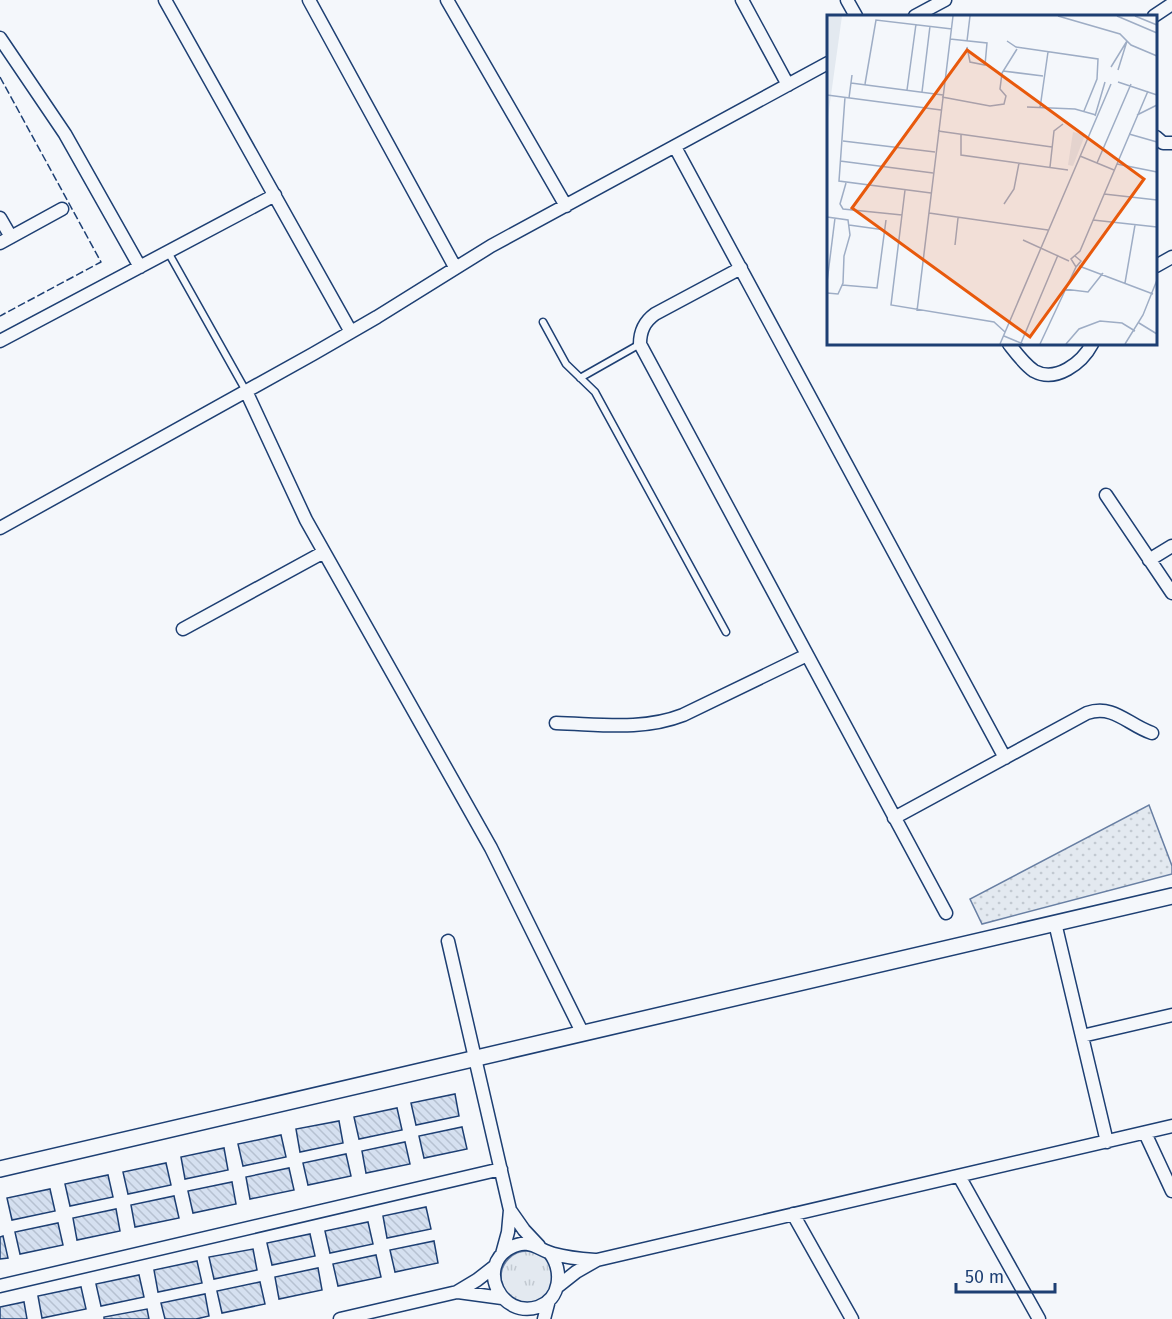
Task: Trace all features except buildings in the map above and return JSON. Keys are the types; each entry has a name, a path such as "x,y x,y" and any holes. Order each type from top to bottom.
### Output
{"street":[{"path":"165,0 351,332"},
{"path":"309,0 455,267"},
{"path":"447,0 566,206"},
{"path":"742,0 788,85"},
{"path":"847,0 855,15"},
{"path":"917,15 945,0"},
{"path":"1156,15 1172,4"},
{"path":"0,38 65,134 140,267"},
{"path":"0,528 351,332 455,267 827,64"},
{"path":"1157,138 1163,143 1172,143"},
{"path":"675,147 1005,758"},
{"path":"0,341 275,195"},
{"path":"0,218 5,240 62,209"},
{"path":"1157,266 1172,257"},
{"path":"741,268 655,314 643,327 640,344 946,913"},
{"path":"1010,345 1025,364 1034,370 1051,374 1069,368 1091,345"},
{"path":"246,391 306,520 491,848 583,1034"},
{"path":"1106,495 1172,593"},
{"path":"1149,560 1172,546"},
{"path":"183,629 324,552"},
{"path":"556,723 631,726 663,722 683,715 807,655"},
{"path":"894,818 1094,711 1116,713 1152,733"},
{"path":"0,1169 1172,896"},
{"path":"1055,923 1107,1142"},
{"path":"340,1319 457,1292 495,1266 502,1254 508,1233 510,1210 448,940"},
{"path":"1082,1036 1172,1015"},
{"path":"557,1287 576,1272 597,1260 1172,1126"},
{"path":"1145,1133 1172,1191"},
{"path":"0,1286 501,1169"},
{"path":"959,1176 1039,1319"},
{"path":"510,1210 524,1230 545,1250 558,1268 557,1287 549,1300 544,1319"},
{"path":"793,1214 852,1319"},
{"path":"502,1254 520,1244 531,1244 573,1258 597,1260"},
{"path":"495,1266 494,1283 502,1298"},
{"path":"457,1292 502,1298 515,1307 525,1319"},
{"path":"515,1307 533,1308 549,1300"}],"lane":[{"path":"168,252 246,391"},
{"path":"543,322 566,364 595,392 726,632"},
{"path":"580,378 640,344"}],"green space":[{"path":"1149,805 1172,866 1172,874 982,924 970,899"},
{"path":"527,1251 537,1253 545,1259 551,1267 553,1277 551,1287 545,1295 537,1301 527,1303 517,1301 509,1295 503,1287 501,1277 503,1267 509,1259 517,1253"}],"fence":[{"path":"0,77 101,262 0,316"}]}
